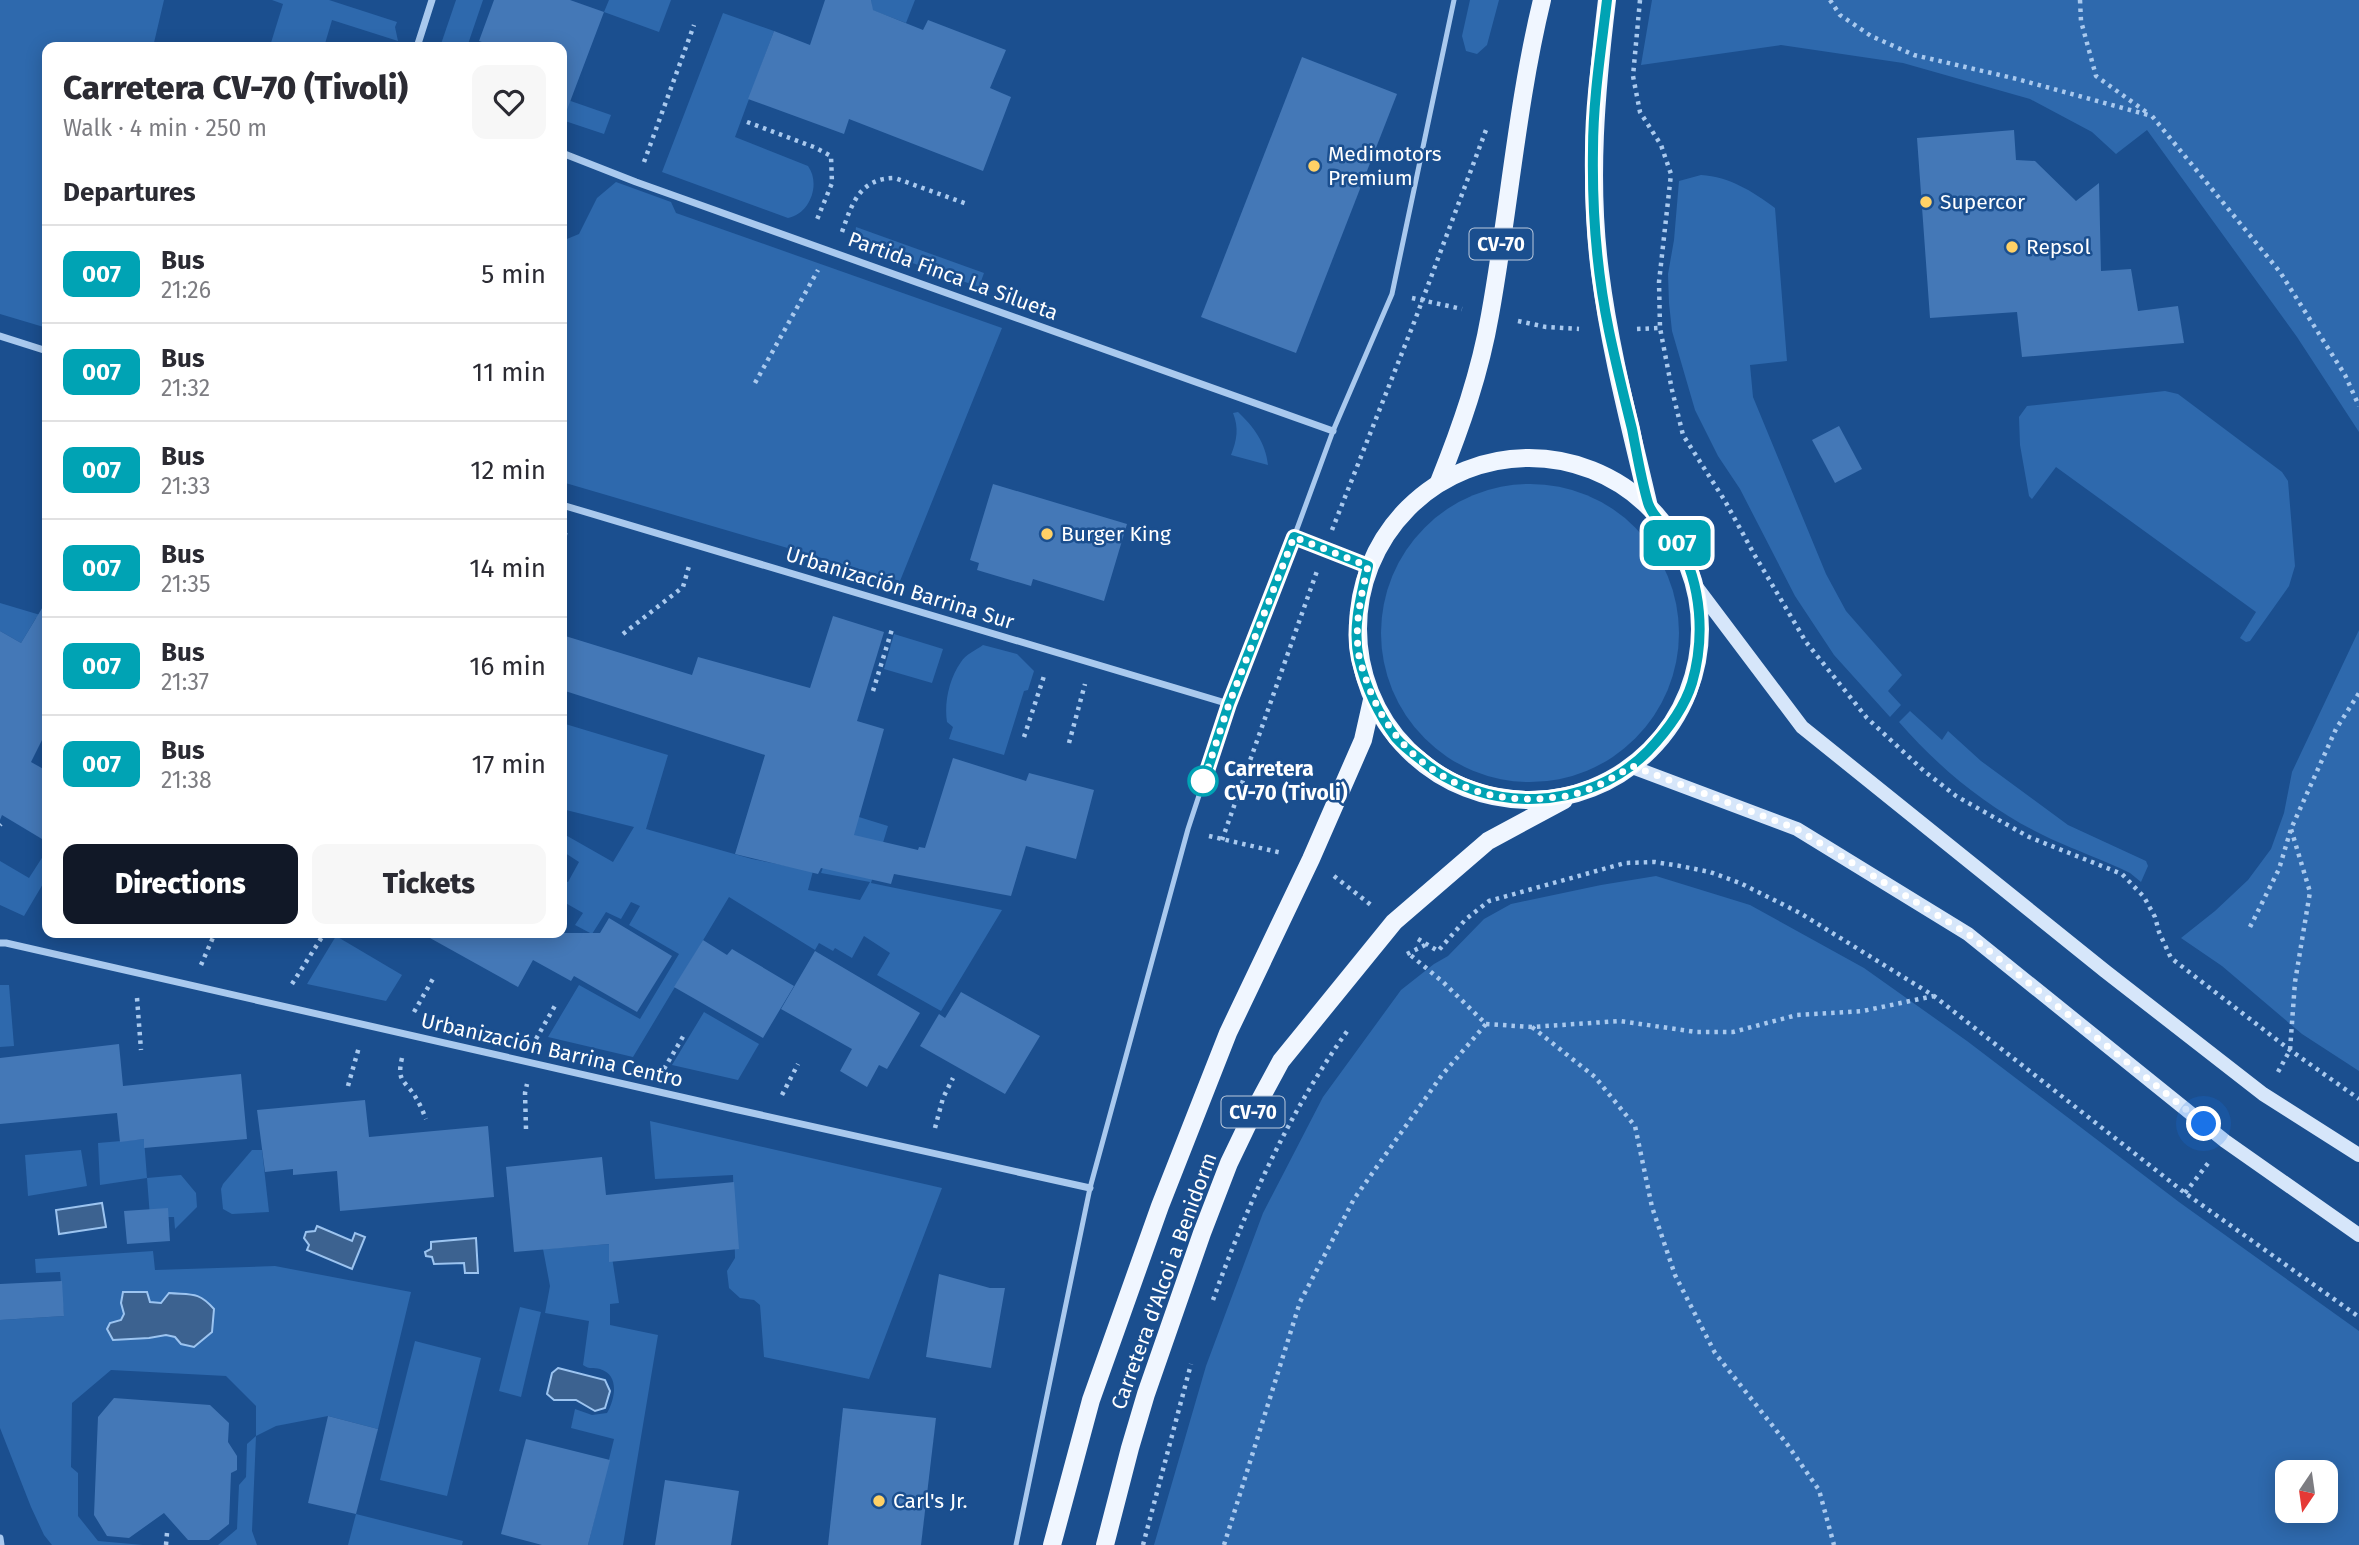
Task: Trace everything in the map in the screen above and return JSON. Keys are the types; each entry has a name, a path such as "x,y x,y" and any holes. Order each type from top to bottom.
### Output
{"main road":[{"name":"CV-70","path":"1439,482 1461,428 1477,376 1490,315 1513,156 1542,0"},
{"name":"CV-70","path":"1607,0 1596,88 1593,150 1599,269 1609,330 1649,507"},
{"name":"CV-70","path":"1549,459 1603,475 1649,507 1678,543 1695,585 1700,636 1691,685 1668,730 1632,766 1604,783 1573,795 1525,800 1477,793 1466,788 1434,772 1398,740 1372,700 1359,656 1357,610 1368,566 1397,519 1439,482 1492,461 1549,459"},
{"path":"1695,585 1802,727 2105,971 2263,1094 2359,1155"},
{"name":"Carretera d'Alcoi a Benidorm","path":"1052,1545 1091,1400 1160,1206 1228,1033 1311,859 1363,740 1372,700"},
{"path":"1632,766 1797,829 1968,934 2225,1141 2359,1235"},
{"name":"Carretera d'Alcoi a Benidorm","path":"1105,1545 1136,1427 1175,1306 1229,1163 1281,1060 1394,922 1488,841 1573,795"}],"street":[{"path":"418,42 432,0"},
{"name":"Partida Finca La Silueta","path":"567,155 1333,431"},
{"path":"0,336 42,349"},
{"name":"Urbanización Barrina Sur","path":"567,506 1229,704"},
{"name":"Urbanización Barrina Centro","path":"2,942 1090,1188"},
{"path":"0,1538 1,1545"}],"lane":[{"path":"1016,1545 1090,1188 1188,829 1229,704 1333,431 1392,294 1454,0"},
{"path":"1294,537 1368,566"}],"path":[{"path":"1640,0 1634,86 1640,112 1661,145 1671,174 1659,282 1660,328 1683,435 1725,501 1806,642 1867,718 1956,796 2029,837 2122,874 2144,897 2171,958 2290,1050 2359,1099"},
{"path":"1830,0 1840,15 1861,29 1914,55 2017,79 2152,116"},
{"path":"2080,0 2081,21 2096,76 2152,116 2280,272 2345,375 2359,406"},
{"path":"636,182 694,25"},
{"path":"1222,839 1324,550 1423,300 1490,117"},
{"path":"747,122 831,156 832,183 808,243"},
{"path":"755,383 831,251 860,190 883,178 895,178 967,204"},
{"path":"1392,294 1546,327 1609,330 1660,328"},
{"path":"623,634 683,587 696,545"},
{"path":"873,691 899,606"},
{"path":"1024,737 1052,652"},
{"path":"1069,743 1091,663"},
{"path":"2250,927 2279,869 2291,829 2336,729 2359,693"},
{"path":"2263,1094 2283,1066 2290,1050 2295,982 2310,892 2291,829"},
{"path":"1401,962 1408,953 1425,945 1438,951 1466,919 1489,901 1625,863 1655,863 1710,873 1740,883 1800,913 1934,996 2185,1193 2359,1317"},
{"path":"193,985 213,938"},
{"path":"278,1006 321,938"},
{"path":"1408,953 1443,982 1486,1024 1532,1027 1619,1021 1696,1032 1733,1032 1797,1015 1863,1012 1934,996"},
{"path":"135,972 141,1050"},
{"path":"426,1119 415,1096 404,1084 400,1066 404,1035 434,977"},
{"path":"526,1129 527,1062 556,1004"},
{"path":"1224,1545 1300,1302 1354,1199 1442,1075 1486,1024"},
{"path":"348,1086 364,1025"},
{"path":"1210,1310 1246,1216 1290,1121 1315,1078 1351,1026"},
{"path":"1532,1027 1595,1077 1634,1126 1651,1207 1675,1275 1715,1353 1787,1444 1819,1490 1834,1545"},
{"path":"650,1090 684,1035"},
{"path":"771,1117 798,1063"},
{"path":"930,1153 943,1098 953,1078"},
{"path":"2185,1193 2225,1141"},
{"path":"1143,1545 1192,1360"},
{"path":"166,1545 167,1533"}],"shaded area":[{"path":"0,0 164,0 154,42 42,42 42,327 0,314"},
{"path":"272,0 329,0 397,22 395,27 398,41 332,20 325,42 271,42 283,4"},
{"path":"456,0 483,0 469,42 442,42"},
{"path":"609,0 671,0 659,32 604,12"},
{"path":"871,0 915,0 906,23 872,10"},
{"path":"1470,0 1499,0 1487,45 1477,54 1466,51 1462,36"},
{"path":"1652,0 2359,0 2359,432 2297,337 2147,130 2116,154 2092,132 2030,99 1903,63 1781,45 1641,65"},
{"path":"723,13 774,31 735,137 808,166 813,181 811,197 802,211 788,218 662,172"},
{"path":"567,100 611,115 604,134 567,122"},
{"path":"1701,175 1740,186 1775,208 1787,361 1750,365 1753,397 1826,574 1846,611 1902,675 1888,691 1901,705 1890,717 1834,655 1795,596 1740,489 1718,456 1695,410 1672,331 1668,274 1679,181"},
{"path":"616,182 671,202 676,213 1002,328 900,581 567,483 567,239 579,234 597,198"},
{"path":"856,227 984,273 979,287 857,243"},
{"path":"2165,391 2178,394 2282,472 2288,481 2295,566 2289,586 2250,641 2246,642 2240,638 2256,612 2056,467 2032,499 2029,496 2020,445 2019,417 2027,406"},
{"path":"1238,412 1258,436 1265,449 1268,465 1231,455 1236,434 1233,413"},
{"path":"1530,484 1559,487 1587,495 1613,509 1635,528 1654,550 1668,576 1676,604 1679,633 1676,662 1668,690 1654,716 1635,738 1613,757 1587,771 1559,779 1530,782 1501,779 1473,771 1447,757 1425,738 1406,716 1392,690 1384,662 1381,633 1384,604 1392,576 1406,550 1425,528 1447,509 1473,495 1501,487"},
{"path":"0,603 42,616 42,621 36,618 21,643 0,631"},
{"path":"2359,630 2359,1071 2302,1034 2222,966 2181,938 2248,880 2271,849 2284,813 2292,772"},
{"path":"894,634 943,649 932,683 884,669"},
{"path":"983,645 1017,654 1034,671 1028,690 1024,691 1004,755 949,739 953,727 947,722 946,715 951,683 963,659"},
{"path":"1910,711 1942,740 1948,731 1981,761 2068,825 2146,861 2148,866 2141,882 2130,873 2029,828 1988,803 1932,757 1899,722"},
{"path":"567,725 668,755 646,829 752,859 813,871 808,890 860,900 870,882 821,873 829,851 778,792 888,826 871,883 1002,910 941,1011 877,975 890,953 864,936 852,958 819,943 815,950 729,897 633,1057 548,1037 579,985 640,1019 679,954 629,925 640,906 631,902 621,919 606,912 592,934 575,925 583,913 567,904 567,882 579,862 567,854 567,836 613,862 634,827 567,810"},
{"path":"42,858 42,885 24,916 0,905 0,861 29,878"},
{"path":"1656,876 1750,905 1864,968 1967,1041 2179,1202 2359,1331 2359,1545 1154,1545 1206,1366 1263,1213 1323,1097 1401,990 1448,956 1484,919 1511,904"},
{"path":"335,938 339,938 402,975 386,1001 307,984"},
{"path":"0,985 9,985 14,1046 0,1047"},
{"path":"704,1012 759,1044 738,1080 672,1065"},
{"path":"650,1121 942,1188 869,1379 764,1357 760,1305 754,1300 740,1298 729,1288 727,1271 735,1258 733,1175 655,1179"},
{"path":"144,1139 147,1178 100,1185 98,1143"},
{"path":"81,1150 87,1186 28,1196 25,1155"},
{"path":"252,1150 262,1150 269,1212 232,1214 223,1209 221,1189"},
{"path":"181,1175 196,1193 197,1207 175,1229 174,1217 150,1217 147,1178"},
{"path":"102,1203 106,1227 59,1234 56,1210"},
{"path":"317,1226 352,1241 355,1233 365,1237 352,1269 307,1250 309,1245 304,1238 306,1232 315,1231"},
{"path":"476,1238 478,1273 465,1273 464,1263 434,1264 432,1257 426,1256 425,1252 431,1249 431,1242"},
{"path":"610,1244 619,1303 610,1304 610,1325 658,1335 623,1545 588,1545 614,1439 571,1428 575,1409 592,1415 607,1413 614,1388 611,1376 606,1372 583,1365 589,1321 545,1313 550,1286 543,1249"},
{"path":"153,1251 155,1270 275,1266 411,1292 378,1429 328,1416 276,1426 256,1436 256,1406 226,1376 111,1370 72,1403 71,1467 78,1473 78,1516 98,1541 143,1545 52,1545 44,1535 31,1507 0,1428 0,1320 64,1316 60,1272 36,1273 35,1259"},
{"path":"123,1292 147,1292 150,1302 161,1303 169,1293 199,1297 214,1309 212,1332 194,1347 181,1344 175,1337 166,1335 113,1340 107,1329 110,1323 121,1320 124,1314 121,1303"},
{"path":"520,1307 541,1312 521,1397 499,1391"},
{"path":"415,1341 481,1358 447,1496 380,1480"},
{"path":"558,1368 605,1380 610,1391 605,1408 595,1411 576,1400 554,1400 547,1394 552,1373"},
{"path":"256,1436 252,1531 257,1545 218,1545 237,1529 239,1485 246,1477 247,1444"},
{"path":"356,1514 463,1541 462,1545 348,1545"}],"building":[{"path":"494,0 570,0 604,12 567,110 567,42 479,41"},
{"path":"825,0 871,0 873,10 923,30 928,20 1006,50 990,88 1011,97 983,171 849,119 844,134 748,99 774,31 810,45"},
{"name":"Medimotors Premium","path":"1302,57 1397,94 1296,353 1201,317"},
{"name":"Repsol","path":"2014,130 2016,160 2035,161 2076,201 2099,183 2101,271 2131,269 2138,311 2178,306 2184,343 2022,357 2017,312 1930,318 1917,138"},
{"path":"1839,426 1862,469 1835,483 1812,440"},
{"name":"Burger King","path":"993,484 1127,524 1104,601 1033,579 1031,586 977,570 979,563 970,560"},
{"path":"42,608 42,740 31,762 42,768 42,839 2,815 0,820 0,631 21,643"},
{"path":"833,616 884,632 857,721 884,729 854,835 918,850 919,847 925,848 953,758 1026,781 1029,773 1094,790 1076,859 1026,846 1011,896 894,874 891,884 821,868 818,874 735,854 765,755 567,692 567,637 692,675 698,657 810,688"},
{"path":"609,918 672,956 637,1012 574,976 571,981 533,960 518,987 430,938 567,938 567,933 600,933"},
{"path":"703,940 727,955 732,949 794,986 763,1038 674,987"},
{"path":"815,951 920,1013 887,1069 879,1065 867,1087 840,1071 852,1049 781,1009"},
{"path":"961,992 1040,1036 1005,1094 920,1046 939,1014 945,1018"},
{"path":"119,1044 123,1086 241,1074 247,1139 144,1148 144,1139 120,1142 117,1113 0,1124 0,1058"},
{"path":"365,1100 369,1137 488,1126 494,1197 340,1211 337,1171 293,1175 293,1169 265,1172 257,1110"},
{"path":"602,1157 606,1195 734,1182 739,1249 609,1262 609,1244 514,1252 506,1167"},
{"path":"168,1208 170,1241 127,1244 124,1211"},
{"path":"939,1274 990,1288 1005,1288 991,1368 926,1357"},
{"path":"62,1281 64,1316 0,1320 0,1284"},
{"path":"114,1398 210,1405 229,1423 228,1442 237,1456 237,1470 231,1473 229,1524 209,1540 188,1540 164,1513 129,1538 107,1536 94,1515 98,1417"},
{"name":"Carl's Jr.","path":"843,1408 936,1418 921,1545 828,1545"},
{"path":"328,1416 378,1429 356,1514 308,1503"},
{"path":"526,1439 610,1460 588,1545 542,1545 501,1534"},
{"path":"665,1480 739,1491 731,1545 655,1545"}],"bus line":[{"name":"007","path":"1202,786 1229,704 1294,537 1368,566 1357,610 1359,656 1372,700 1398,740 1434,772 1477,793 1525,800 1573,795 1604,783 1632,766 1668,730 1680,708 1691,685 1700,636 1695,585 1678,543 1649,507 1609,330 1599,269 1593,150 1596,88 1607,0"}],"place":[{"name":"Medimotors Premium","path":"1314,166"},
{"name":"Supercor","path":"1926,202"},
{"name":"Repsol","path":"2012,247"},
{"name":"Burger King","path":"1047,534"},
{"name":"Carretera CV-70 (Tivoli)","path":"1203,781"},
{"name":"Carl's Jr.","path":"879,1501"}],"route":[{"path":"1203,781 1202,786 1229,704 1294,537 1368,566 1357,610 1359,656 1372,700 1398,740 1434,772 1477,793 1525,800 1573,795 1604,783 1632,766 1797,829 1968,934 2204,1124"}]}
